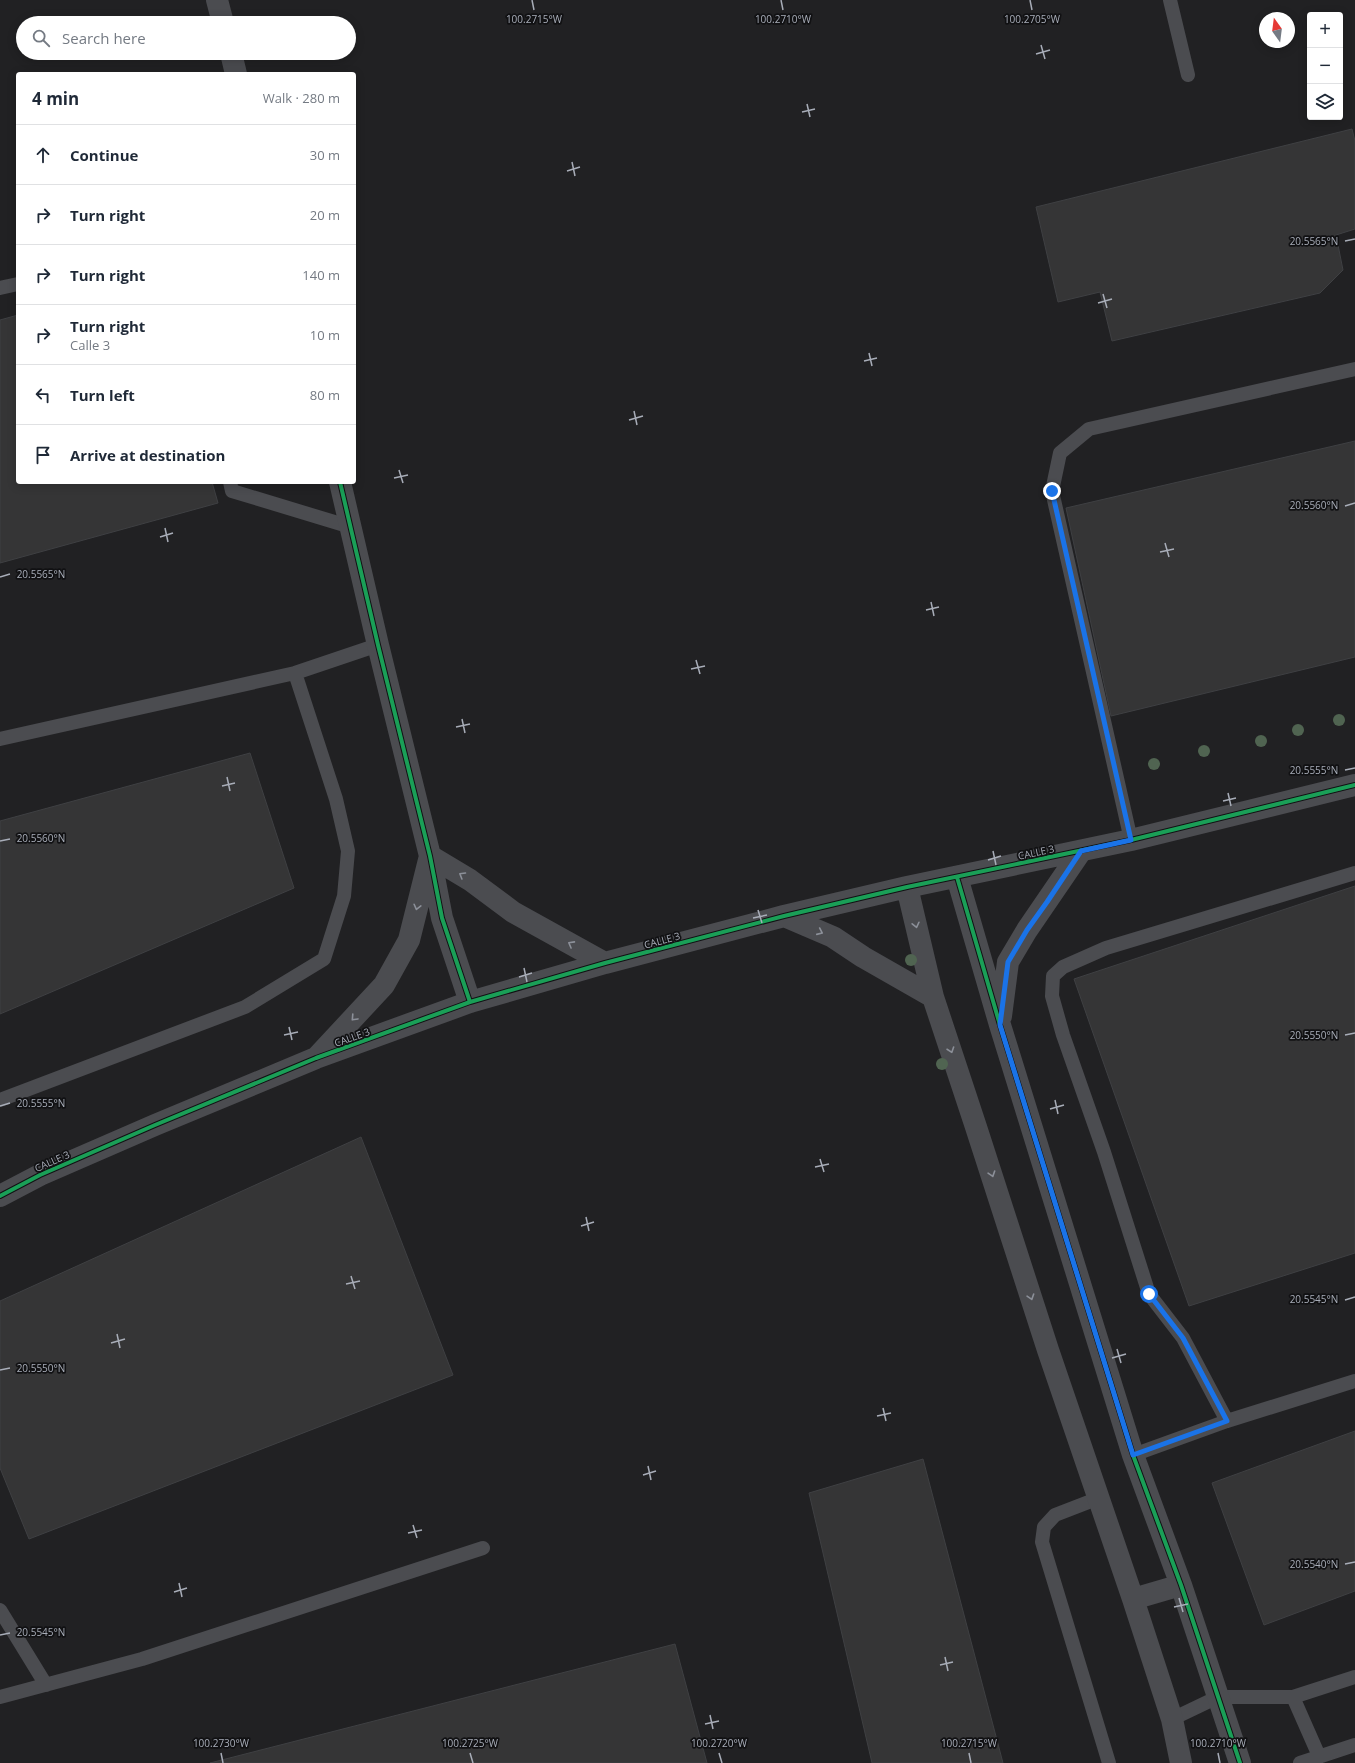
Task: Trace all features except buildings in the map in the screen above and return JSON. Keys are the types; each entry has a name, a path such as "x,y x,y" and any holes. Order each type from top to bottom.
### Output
{"street":[{"path":"217,0 221,16"},
{"path":"232,60 235,72"},
{"path":"340,484 430,856 442,918 470,1002"},
{"name":"CALLE 3","path":"0,1196 40,1175 316,1058 470,1002 605,963 784,916 907,887 1131,840 1355,785"},
{"path":"1000,1025 1008,962 1027,930 1081,851"},
{"path":"430,856 470,880 513,912 605,963"},
{"path":"316,1058 384,985 409,940 430,856"},
{"path":"958,877 1000,1025 1133,1455 1181,1584 1240,1763"},
{"path":"907,887 933,997 1048,1350 1133,1599 1172,1719 1181,1763"},
{"path":"784,916 833,938 933,997"},
{"path":"1133,1599 1181,1584"}],"lane":[{"path":"1170,0 1188,75"},
{"path":"0,288 16,284"},
{"path":"1131,840 1052,491 1060,453 1089,430 1355,369"},
{"path":"230,484 232,491 350,527"},
{"path":"0,739 294,673 378,645"},
{"path":"0,1100 245,1007 324,959 344,896 348,852 336,799 294,673"},
{"path":"1227,1421 1183,1338 1149,1294 1104,1152 1063,1035 1052,996 1053,976 1063,967 1106,948 1355,874"},
{"path":"1133,1455 1227,1421 1355,1381"},
{"path":"1099,1498 1055,1515 1044,1527 1042,1542 1109,1763"},
{"path":"0,1697 142,1659 483,1548"},
{"path":"0,1610 46,1685"},
{"path":"1172,1719 1218,1696 1293,1697 1355,1677"},
{"path":"1293,1697 1319,1756"},
{"path":"1300,1763 1355,1745"}],"shaded area":[{"path":"0,0 1355,0 1355,1763 0,1763"}],"cycle path":[{"path":"340,484 430,856 442,918 470,1002"},
{"path":"0,1196 40,1175 316,1058 470,1002 605,963 784,916 907,887 1131,840 1355,785"},
{"path":"957,877 1000,1025 1133,1455 1181,1585 1240,1763"}],"route":[{"path":"1052,491 1131,840 1081,851 1027,930 1008,962 1000,1025 1133,1455 1227,1421 1183,1338 1149,1294"}]}
